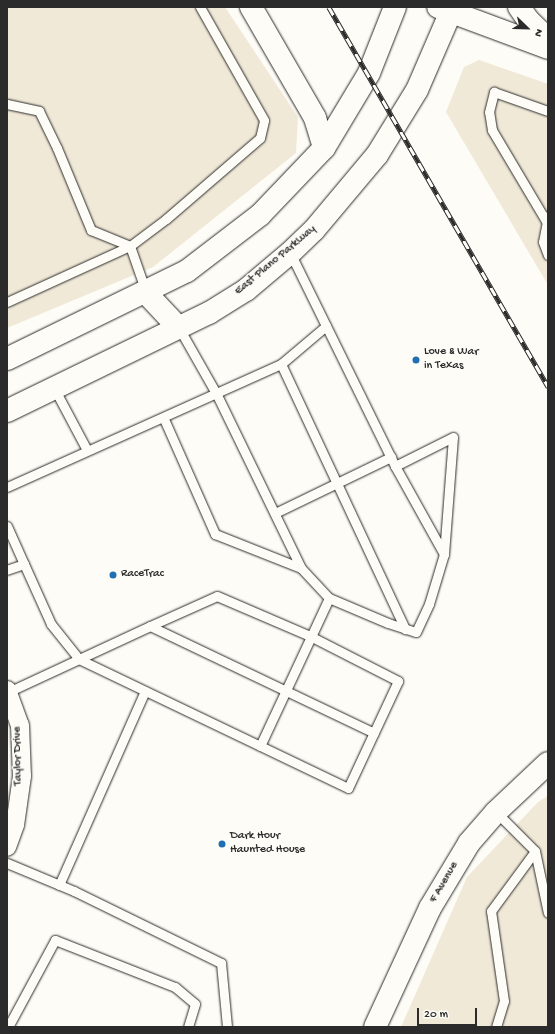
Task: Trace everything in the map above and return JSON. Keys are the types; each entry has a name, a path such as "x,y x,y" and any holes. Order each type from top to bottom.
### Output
{"main road":[{"path":"251,7 315,118 324,148"},
{"path":"7,359 146,293 187,271 254,220 324,148 369,73 396,7"},
{"path":"448,9 548,48"},
{"name":"East Plano Parkway","path":"7,411 179,328 246,290 290,252 314,230 377,155 417,90 448,9"},
{"path":"523,14 548,39"},
{"path":"146,293 179,328"},
{"name":"F Avenue","path":"375,1027 443,884 469,843 496,812 548,763"}],"street":[{"name":"Taylor Drive","path":"7,691 20,725 22,776 13,791 15,825 7,847"}],"lane":[{"path":"7,302 130,246 166,219 260,138 264,120 200,7"},
{"path":"548,111 494,92 489,112 492,130 547,219 543,242 548,255"},
{"path":"7,104 39,111 57,148 91,230 130,246 146,293"},
{"path":"290,252 390,457 444,554"},
{"path":"7,487 87,450 164,419 280,364 326,326"},
{"path":"179,328 217,395 301,568 329,598 405,629 416,632 429,604 444,554 454,437 395,466"},
{"path":"280,364 338,483 405,629"},
{"path":"54,388 87,450"},
{"path":"164,419 215,534 301,568"},
{"path":"275,513 390,457"},
{"path":"7,526 51,624 79,659 348,788 398,681 310,636 217,596 79,659 7,691"},
{"path":"7,570 24,564"},
{"path":"260,746 329,598"},
{"path":"150,626 374,733"},
{"path":"59,885 145,691"},
{"path":"496,812 535,851 548,913"},
{"path":"496,1027 504,1001 491,911 535,851"},
{"path":"7,863 59,885 221,963 227,1027"},
{"path":"8,1027 55,940 174,987 195,1004 188,1027"}],"shaded area":[{"path":"7,7 225,7 298,117 296,153 153,267 7,328"},
{"path":"479,60 548,84 548,285 446,112 464,67"},
{"path":"548,796 548,1027 401,1027 467,877 538,802"}],"railway":[{"path":"329,7 548,387"}],"place":[{"name":"Love & War in Texas","path":"416,360"},
{"name":"RaceTrac","path":"113,575"},
{"name":"Dark Hour Haunted House","path":"222,844"}]}
